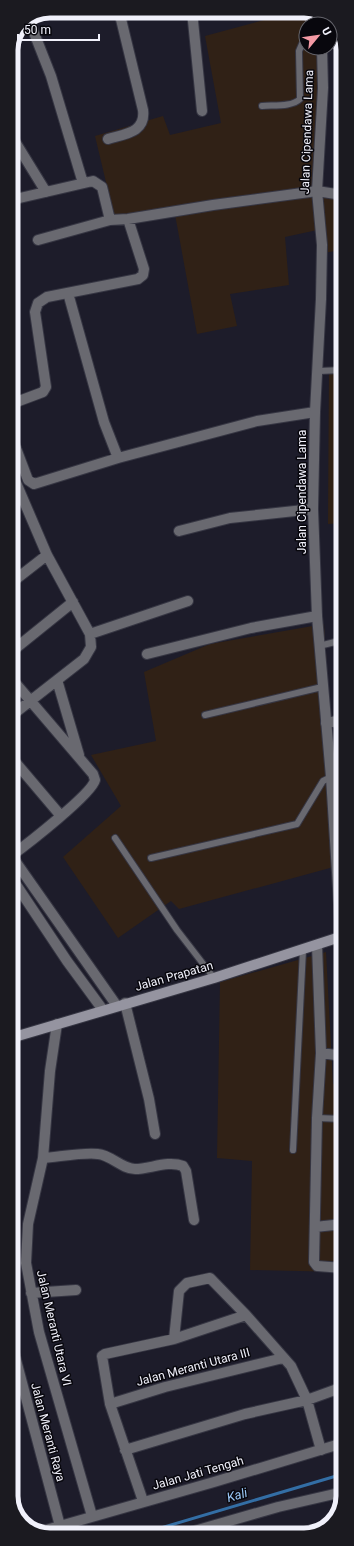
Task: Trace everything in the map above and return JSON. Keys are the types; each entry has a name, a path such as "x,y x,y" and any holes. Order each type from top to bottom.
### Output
{"main road":[{"name":"Jalan Prapatan","path":"18,1036 214,978 336,938"}],"street":[{"path":"108,139 134,130 140,126 143,120 143,110 121,18"},
{"path":"193,18 202,111"},
{"path":"31,24 51,76 83,183"},
{"name":"Jalan Cipendawa Lama","path":"322,56 323,88 317,191 322,245 319,371 315,412 313,509 319,646 336,849"},
{"path":"18,146 46,192"},
{"path":"18,198 83,183 96,182 102,187 110,220"},
{"path":"38,240 110,220 128,219 317,191 336,195"},
{"path":"18,401 43,392 46,389 36,307 38,303 47,298 142,277 144,269 128,219"},
{"path":"68,293 104,422 118,458"},
{"path":"18,454 28,480 34,484 118,458 256,421 315,412"},
{"path":"18,487 47,554 90,634 91,647 87,655 18,710"},
{"path":"179,531 238,517 313,509"},
{"path":"18,577 47,554"},
{"path":"90,634 188,601"},
{"path":"18,646 73,602"},
{"path":"147,654 251,628 317,616"},
{"path":"57,680 80,759"},
{"path":"18,686 93,774 95,782 62,816 18,851"},
{"path":"326,724 336,722"},
{"path":"18,765 62,816"},
{"path":"331,777 336,777"},
{"path":"18,865 60,926 121,1005 149,1099 155,1134"},
{"path":"18,888 103,1010"},
{"path":"49,934 60,926"},
{"path":"317,945 321,1053 317,1118 314,1264 317,1266 336,1267"},
{"name":"Jalan Meranti Utara VI","path":"57,1024 50,1071 43,1158 26,1239 26,1263 30,1293 39,1332 87,1518"},
{"path":"321,1053 336,1055"},
{"path":"43,1158 98,1153 109,1156 134,1169 162,1165 183,1166 186,1171 194,1220"},
{"path":"315,1227 336,1225"},
{"path":"174,1339 180,1291 187,1283 210,1278 246,1315 298,1377 307,1400 321,1450"},
{"path":"30,1293 76,1290"},
{"path":"143,1501 110,1404 101,1360 104,1354 174,1339 246,1315"},
{"name":"Jalan Meranti Utara III","path":"110,1404 165,1387 283,1358"},
{"name":"Jalan Meranti Raya","path":"18,1372 64,1525"},
{"path":"125,1450 245,1414 307,1400 336,1390"},
{"name":"Jalan Jati Tengah","path":"53,1528 336,1445"},
{"path":"205,1528 278,1507 336,1494"}],"lane":[{"path":"262,106 296,103 300,99 299,56"},
{"path":"319,371 336,370"},
{"path":"319,646 336,642"},
{"path":"205,715 322,686"},
{"path":"151,858 297,824 323,781 331,777"},
{"path":"115,838 177,930 214,978"},
{"path":"293,1150 303,950"},
{"path":"317,1118 336,1119"}],"shaded area":[{"path":"272,18 298,18 298,56 323,56 318,191 336,192 336,251 323,253 322,229 285,237 289,285 230,294 237,326 197,334 174,209 115,220 95,136 163,116 170,135 221,123 205,36"},
{"path":"336,366 336,523 328,524 329,367"},
{"path":"324,624 336,794 336,866 179,909 171,901 118,938 63,857 121,806 91,755 156,741 144,672 210,644"},
{"path":"326,952 333,1084 336,1084 336,1272 250,1270 252,1161 217,1158 220,982"}],"waterway":[{"name":"Kali","path":"161,1528 336,1476"}]}
